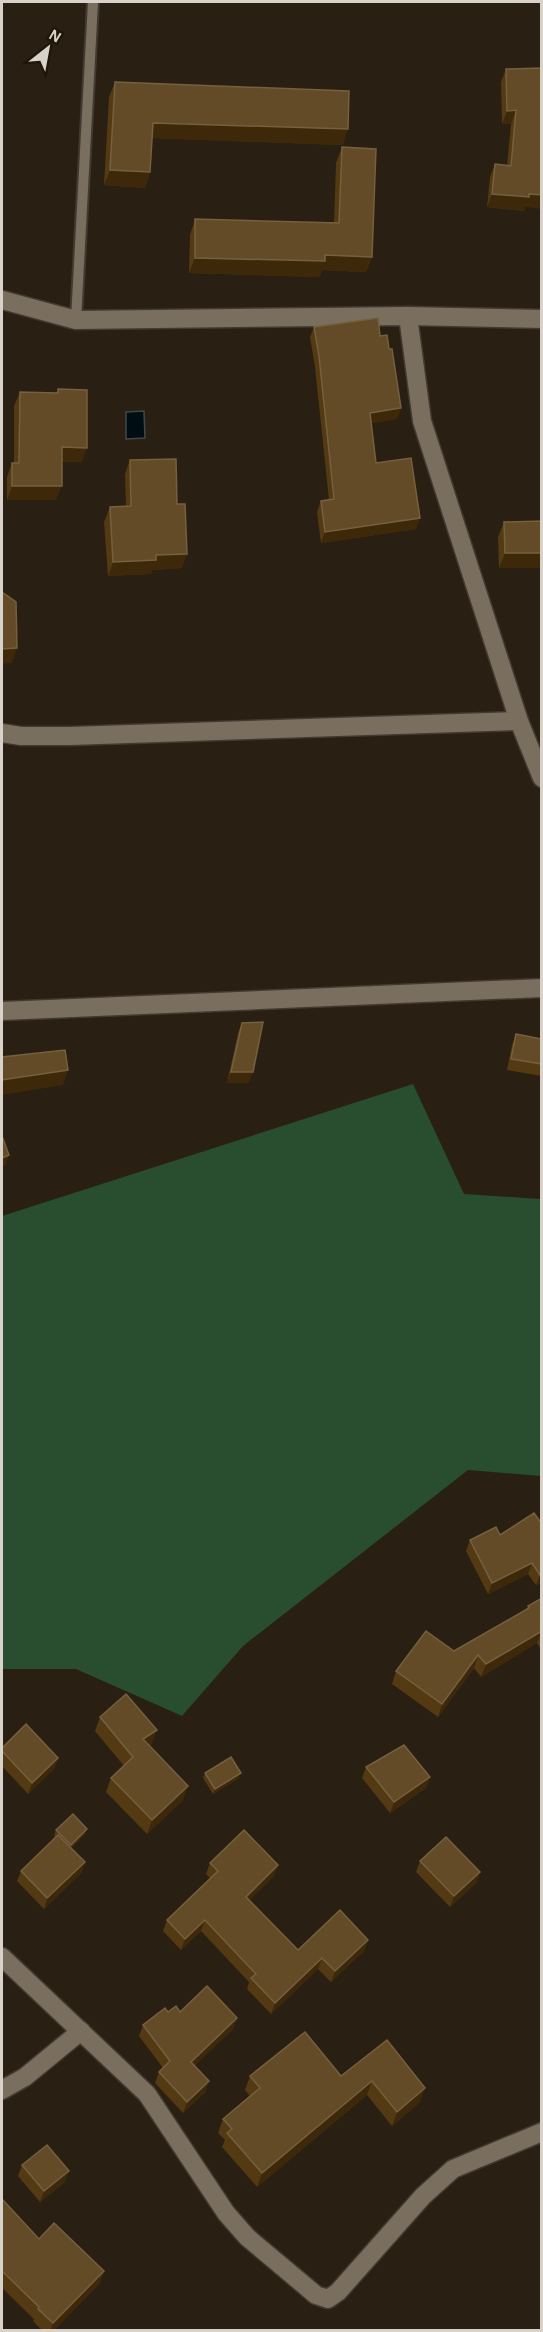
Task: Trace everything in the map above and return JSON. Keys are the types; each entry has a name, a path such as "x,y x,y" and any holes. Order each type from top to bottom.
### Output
{"street":[{"path":"2,300 76,320 408,316 542,320"},
{"path":"408,316 422,421 519,721 542,778"},
{"path":"2,734 70,736 519,721"},
{"path":"2,1011 542,988"},
{"path":"2,1957 147,2094 212,2194 248,2236 316,2295 328,2299 338,2292 423,2196 453,2169 542,2132"},
{"path":"2,2090 24,2077 81,2031"}],"lane":[{"path":"76,320 93,2"}],"green space":[{"path":"413,1084 464,1194 541,1199 541,1476 468,1470 243,1646 182,1716 76,1669 2,1669 2,1216"}],"shaded area":[{"path":"144,411 145,438 126,439 126,412"}],"building":[{"path":"542,68 542,195 529,194 529,197 492,194 495,164 511,166 516,110 507,111 506,69"},
{"path":"115,82 349,91 348,129 153,123 150,172 110,170"},
{"path":"342,147 376,149 372,257 325,255 325,261 195,258 195,219 339,223"},
{"path":"378,318 380,336 387,335 389,349 392,349 401,408 370,413 376,463 411,458 420,518 325,532 321,501 334,499 314,327"},
{"path":"58,389 87,390 87,448 62,447 62,486 12,486 12,463 19,463 20,392 58,393"},
{"path":"176,459 177,504 185,504 187,554 156,555 156,560 113,562 110,507 131,506 130,460"},
{"path":"542,521 542,553 505,553 504,522"},
{"path":"2,592 16,602 17,648 2,649"},
{"path":"263,1022 253,1072 231,1072 242,1023"},
{"path":"516,1034 542,1039 542,1064 511,1059"},
{"path":"65,1050 68,1070 2,1080 2,1057"},
{"path":"2,1136 9,1155 2,1158"},
{"path":"534,1513 542,1524 542,1574 540,1575 532,1563 492,1583 470,1540 496,1527 500,1535"},
{"path":"542,1598 542,1631 486,1664 478,1655 442,1704 396,1671 426,1631 454,1651 529,1608 528,1606"},
{"path":"126,1694 157,1730 143,1739 188,1786 152,1820 111,1778 133,1757 100,1717"},
{"path":"26,1724 58,1758 32,1783 2,1751 2,1748"},
{"path":"404,1745 430,1777 394,1802 366,1767"},
{"path":"231,1757 241,1773 215,1789 205,1773"},
{"path":"73,1814 87,1829 71,1845 56,1830"},
{"path":"244,1830 278,1865 246,1897 298,1950 340,1910 368,1940 335,1971 322,1958 275,2003 251,1978 256,1974 205,1920 185,1939 167,1920 218,1871 210,1863"},
{"path":"58,1835 85,1862 47,1898 21,1871"},
{"path":"446,1837 480,1872 454,1896 420,1861"},
{"path":"207,1986 237,2018 191,2062 209,2081 187,2102 159,2072 170,2061 143,2025 165,2008 168,2012 176,2006 180,2012"},
{"path":"305,2032 341,2076 387,2040 425,2088 397,2112 372,2081 262,2173 227,2133 232,2129 223,2119 260,2088 250,2076"},
{"path":"47,2145 69,2171 44,2191 22,2165"},
{"path":"2,2199 39,2239 54,2223 104,2271 53,2323 2,2271"}]}
